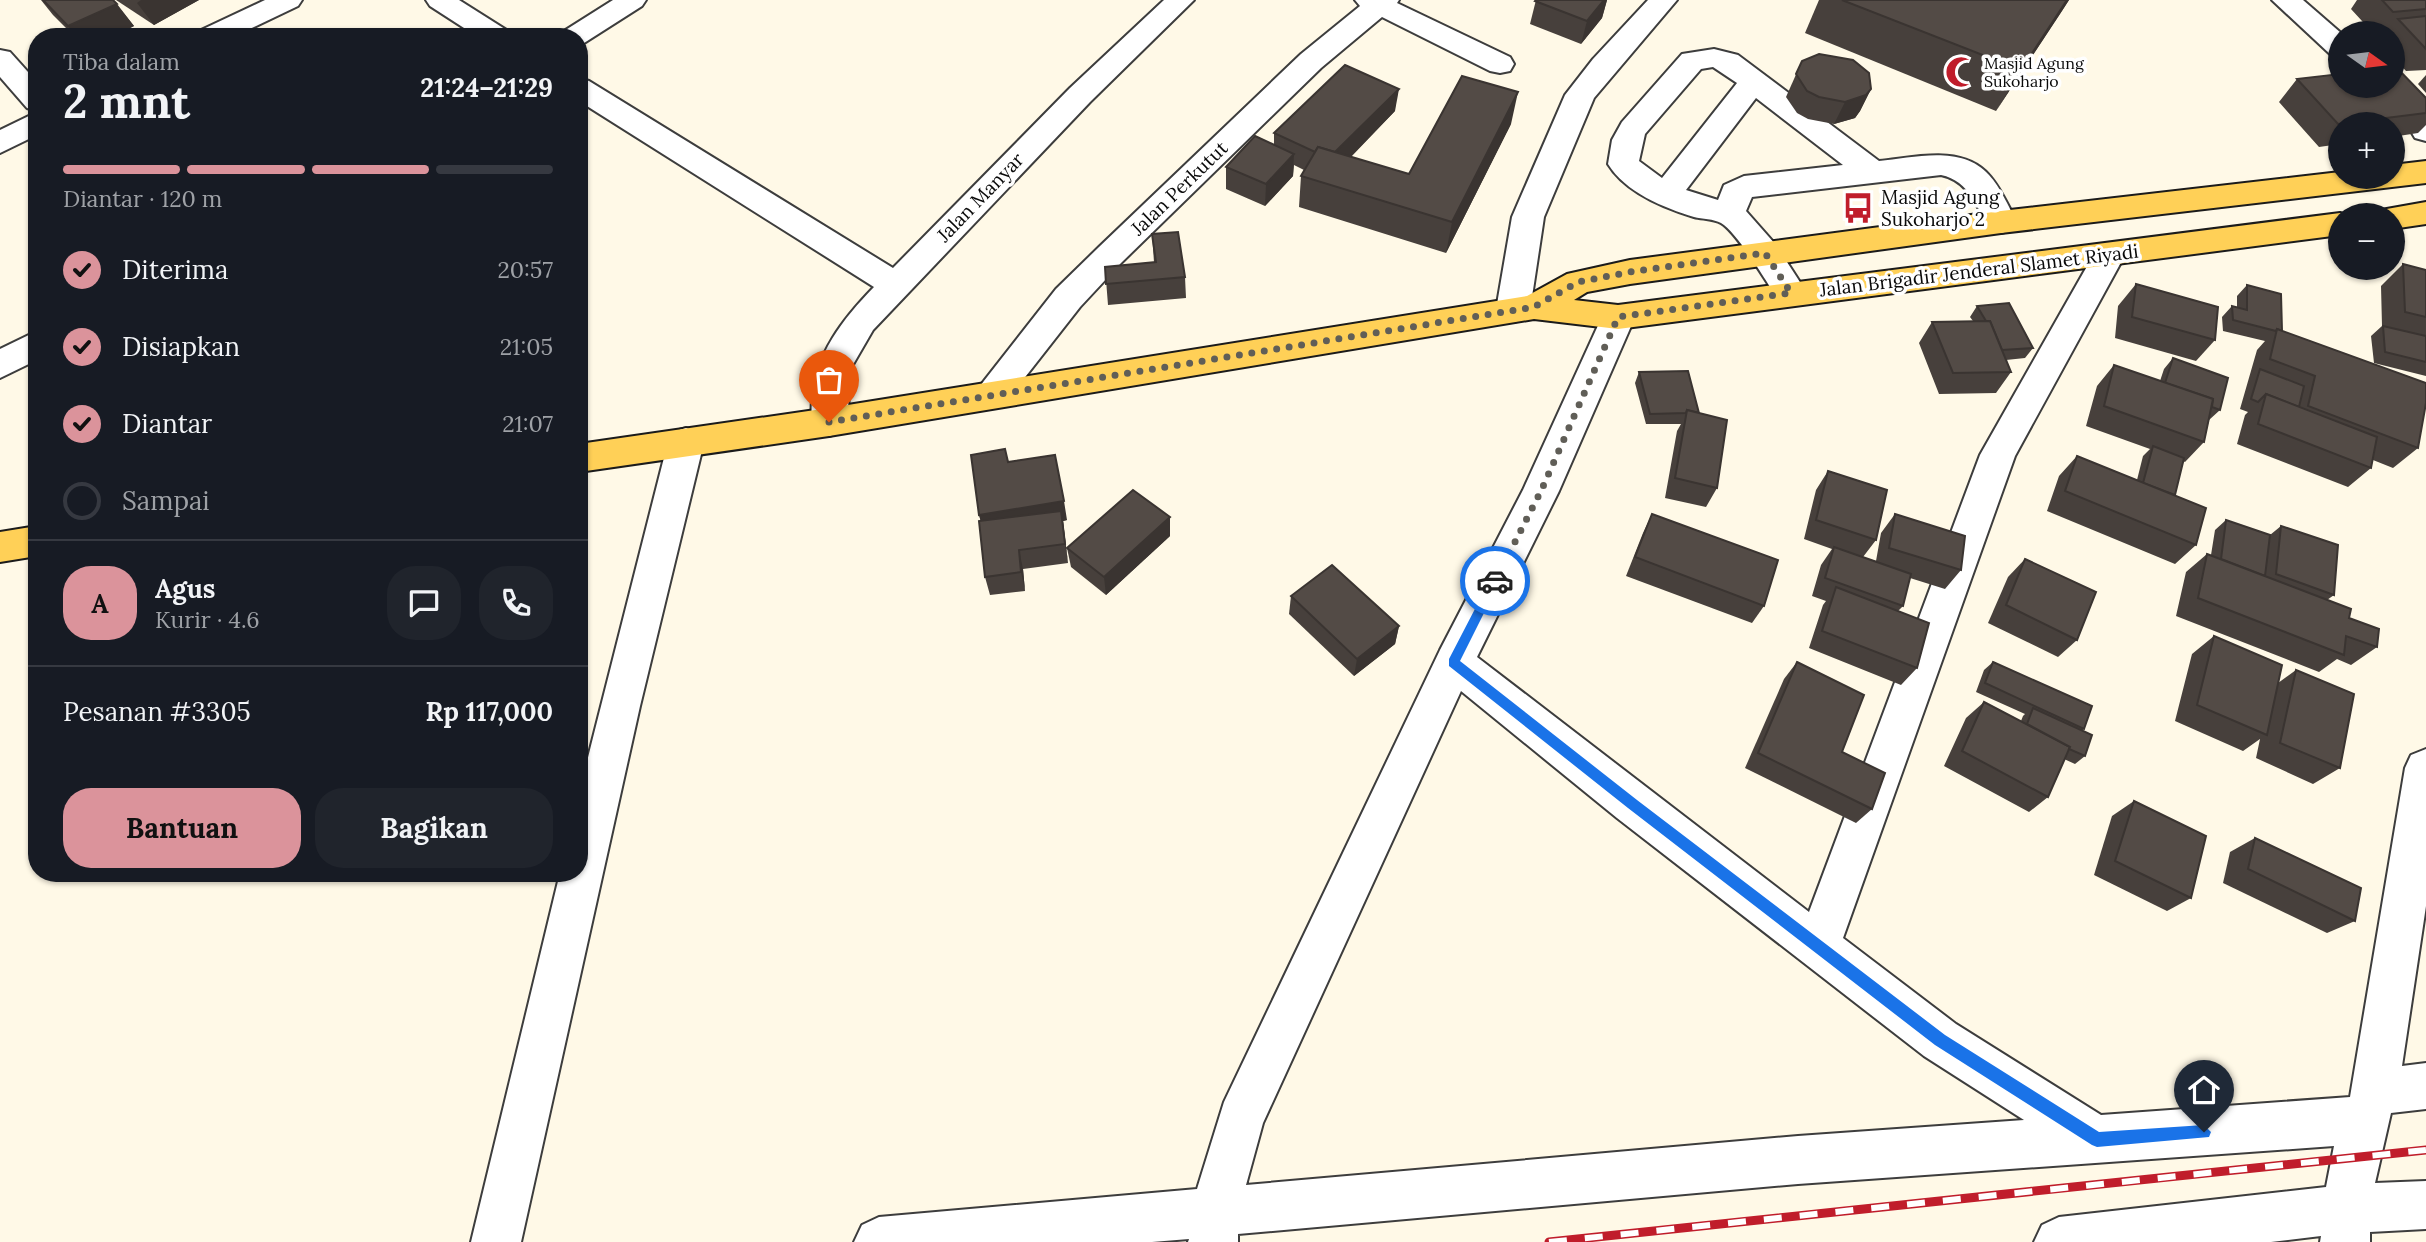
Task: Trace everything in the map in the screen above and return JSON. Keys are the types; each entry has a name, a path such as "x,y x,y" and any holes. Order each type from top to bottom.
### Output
{"main road":[{"name":"Jalan Brigadir Jenderal Slamet Riyadi","path":"2405,175 2426,172"},
{"name":"Jalan Brigadir Jenderal Slamet Riyadi","path":"1523,309 1578,282 1630,272 2001,222 2328,184"},
{"path":"2405,216 2426,213"},
{"name":"Jalan Brigadir Jenderal Slamet Riyadi","path":"588,457 829,422 1523,309 1618,317 2328,226"},
{"path":"0,547 28,542"}],"street":[{"path":"228,28 288,0"},
{"path":"440,0 484,28"},
{"path":"588,28 632,0"},
{"name":"Jalan Manyar","path":"829,422 829,382 837,357 861,321 1080,95 1180,0"},
{"path":"1523,309 1528,217 1580,96 1662,0"},
{"path":"2286,0 2328,37"},
{"path":"1378,2 1500,65"},
{"name":"Jalan Perkutut","path":"992,395 1068,298 1110,255 1311,61 1378,2"},
{"path":"1791,293 1765,253 1730,213 1712,212 1637,178 1623,163 1627,140 1633,129 1692,61 1714,58 1728,62 1872,172"},
{"path":"0,59 28,91"},
{"path":"1667,193 1754,81"},
{"path":"588,94 894,284"},
{"path":"2394,98 2420,121 2426,131"},
{"path":"0,143 28,127"},
{"path":"1730,213 1735,193 1744,187 1941,165 1960,167 1972,174 2001,222"},
{"path":"1818,946 1998,455 2109,254"},
{"path":"1213,1228 1241,1119 1454,662 1541,491 1618,317"},
{"path":"0,365 28,349"},
{"path":"588,845 685,442"},
{"path":"1454,662 1940,1040 2097,1140"},
{"path":"2346,1225 2369,1106 2426,768"},
{"path":"496,1242 579,882"},
{"path":"879,1242 1213,1228 1798,1160 2097,1140 2369,1106 2426,1086"},
{"path":"2059,1242 2346,1225 2426,1205"}],"building":[{"path":"43,0 113,0 117,4 68,26"},
{"path":"1536,0 1604,0 1587,21"},
{"path":"1842,0 2067,0 2021,70"},
{"path":"2382,0 2426,0 2426,9 2393,12"},
{"path":"2426,16 2426,49 2405,26 2405,21 2398,19"},
{"path":"1819,54 1853,60 1869,73 1871,89 1866,95 1845,102 1819,97 1807,91 1796,74 1802,61"},
{"path":"1345,65 1399,89 1335,152 1318,147 1315,152 1274,133"},
{"path":"2328,75 2328,98 2405,98 2405,76 2426,98 2426,113 2405,116 2405,112 2328,113 2297,79"},
{"path":"1462,76 1518,92 1452,222 1301,176 1318,147 1409,174"},
{"path":"1255,136 1294,154 1266,184 1226,167"},
{"path":"1178,232 1185,277 1106,284 1105,267 1156,262 1152,234"},
{"path":"2405,265 2426,270 2426,317 2405,312"},
{"path":"2136,284 2218,307 2215,340 2132,317"},
{"path":"2247,285 2281,294 2282,331 2233,320 2232,306 2247,310"},
{"path":"2009,303 2033,348 2002,350 1990,321 1986,321 1977,306"},
{"path":"1990,321 2011,372 1953,373 1932,322"},
{"path":"2383,326 2426,336 2426,362 2385,352"},
{"path":"2277,329 2426,383 2426,403 2418,448 2308,406 2315,376 2270,359"},
{"path":"2173,358 2228,378 2220,410 2212,407 2213,399 2165,383"},
{"path":"2114,365 2213,399 2204,442 2104,406"},
{"path":"2260,369 2304,386 2299,407 2266,394 2258,402 2251,399"},
{"path":"1688,371 1699,413 1687,410 1686,413 1650,414 1639,372"},
{"path":"2266,394 2377,437 2371,468 2258,424"},
{"path":"1687,410 1727,420 1717,488 1675,478"},
{"path":"2153,446 2184,458 2175,495 2143,483"},
{"path":"1005,449 1008,462 1055,455 1064,501 979,515 971,455"},
{"path":"2077,456 2206,508 2196,545 2065,491"},
{"path":"1828,471 1887,490 1876,540 1816,520"},
{"path":"1133,490 1170,517 1104,577 1067,548"},
{"path":"1061,511 1065,544 1019,550 1021,572 985,577 979,521"},
{"path":"1652,514 1778,560 1764,606 1635,557"},
{"path":"1895,514 1965,536 1961,570 1889,548"},
{"path":"2226,520 2270,535 2265,576 2221,559"},
{"path":"2281,526 2338,545 2334,595 2276,574"},
{"path":"1834,547 1911,574 1903,606 1825,578"},
{"path":"2207,554 2351,609 2349,618 2379,629 2377,647 2346,636 2344,655 2198,598"},
{"path":"2025,559 2096,592 2077,640 2006,605"},
{"path":"1332,565 1399,626 1357,659 1291,596"},
{"path":"1836,587 1929,623 1917,668 1822,631"},
{"path":"2214,636 2282,665 2267,735 2197,705"},
{"path":"1797,662 1864,695 1842,752 1885,773 1872,809 1758,753"},
{"path":"1993,662 2092,706 2084,729 1985,683"},
{"path":"2296,670 2354,694 2340,768 2280,743"},
{"path":"1984,702 2070,747 2048,797 1962,751"},
{"path":"2033,708 2092,735 2085,756 2027,724"},
{"path":"2134,801 2206,836 2191,898 2115,861"},
{"path":"2255,838 2361,888 2355,921 2248,869"}],"railway":[{"path":"1549,1242 2426,1150"}],"way so far":[{"path":"829,422 1534,307 1578,282 1765,253 1791,293 1618,317 1541,491 1495,581"}],"place":[{"name":"Masjid Agung Sukoharjo","path":"1961,72"},
{"name":"Masjid Agung Sukoharjo 2","path":"1858,208"}],"route":[{"path":"1495,581 1454,662 1632,804 1940,1040 2097,1140 2204,1132"}]}
